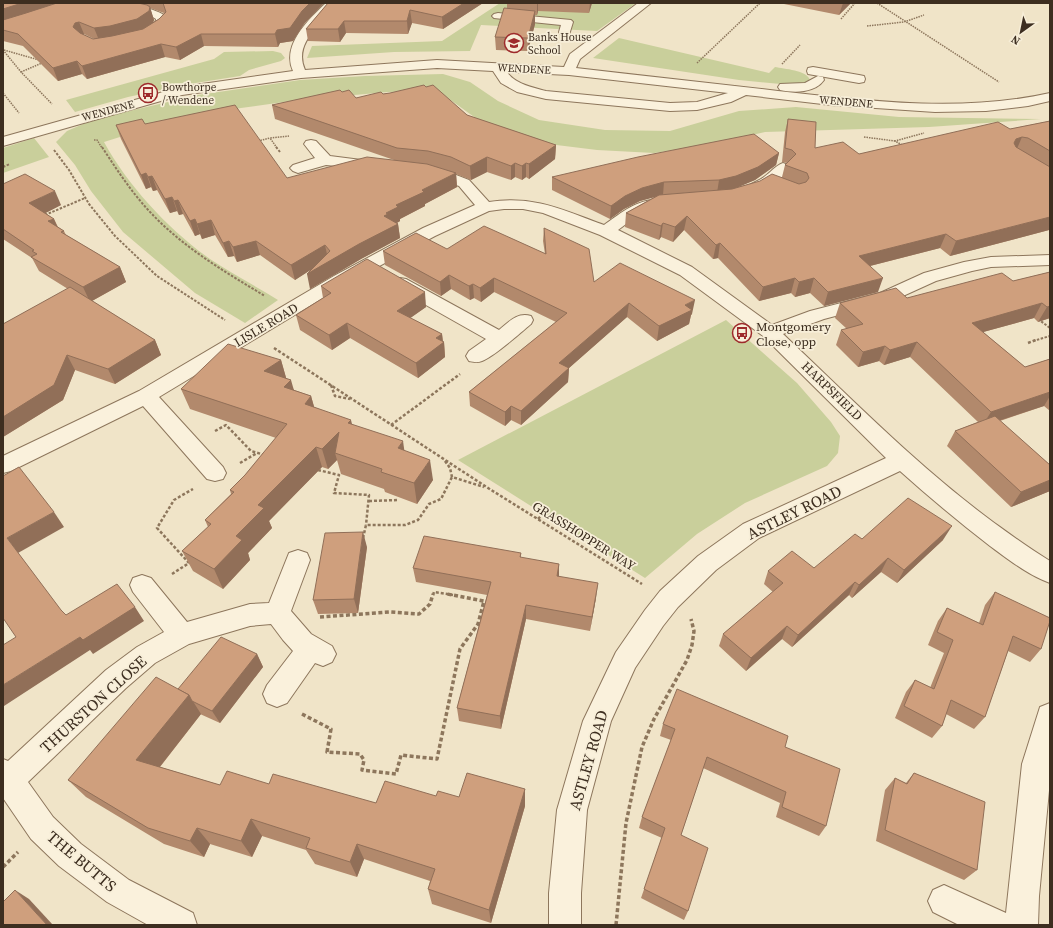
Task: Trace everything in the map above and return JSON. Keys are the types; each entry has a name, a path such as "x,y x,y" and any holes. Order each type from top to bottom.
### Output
{"street":[{"path":"113,3 155,14 162,18 162,23 159,28 134,39"},
{"path":"301,74 296,58 300,43 310,26 333,3"},
{"path":"569,71 574,58 645,3"},
{"path":"498,16 521,13 568,22 565,32"},
{"name":"WENDENE","path":"3,142 58,124 181,91 301,74 437,64 569,71 842,102 935,108 986,107 1028,102 1050,97"},
{"path":"498,68 506,80 522,89 546,95 670,107 697,106 726,99 745,90"},
{"path":"600,74 724,81 785,87 808,87 816,76"},
{"path":"816,76 859,79 846,84 842,92 842,102"},
{"path":"814,99 816,76"},
{"path":"311,144 325,160"},
{"path":"298,168 325,160 389,167"},
{"path":"733,196 776,183 782,168"},
{"path":"411,170 446,176 464,182 485,207"},
{"path":"606,231 632,212 648,205 668,201"},
{"name":"HARPSFIELD","path":"485,207 504,204 523,204 547,209 606,231 686,271 770,332 902,460 956,507 1024,558 1050,573"},
{"name":"LISLE ROAD","path":"3,465 146,396 368,264 429,232 485,207"},
{"path":"770,332 817,315 886,297 930,277 970,266 991,262 1050,260"},
{"path":"368,264 500,339"},
{"path":"476,356 524,320"},
{"path":"146,396 189,445 224,470"},
{"name":"ASTLEY ROAD","path":"565,925 565,893 572,810 597,721 625,660 654,618 669,599 707,563 751,531 902,460"},
{"path":"277,694 317,652 295,637 282,620 298,560"},
{"path":"144,588 182,635"},
{"name":"THURSTON CLOSE","path":"5,777 116,679 146,655 182,635 250,615 282,620"},
{"path":"1022,925 1023,896 1037,764 1050,716"},
{"name":"THE BUTTS","path":"5,777 42,828 70,855 118,891 181,925"},
{"path":"944,901 996,925"}],"path":[{"path":"691,65 704,58 760,3"},
{"path":"841,19 855,3"},
{"path":"877,3 904,22 997,81"},
{"path":"867,26 904,22 924,15"},
{"path":"782,64 800,45"},
{"path":"3,50 21,72 53,104"},
{"path":"3,50 45,62 21,72"},
{"path":"3,93 20,114"},
{"path":"864,137 895,141 924,133"},
{"path":"255,141 270,138"},
{"path":"90,140 97,140 124,179 151,213 178,239 212,263 268,298 286,303 302,302"},
{"path":"895,141 907,149"},
{"name":"GRASSHOPPER WAY","path":"50,144 69,170 85,198 115,236 157,276 220,317 252,334 488,488 687,611 694,625 694,639 684,667 647,732 634,778 623,839 616,925"},
{"path":"39,218 85,198"},
{"path":"1038,318 1050,328"},
{"path":"1028,343 1050,336"},
{"path":"391,425 474,364 476,356"},
{"name":"GRASSHOPPER WAY","path":"330,385 335,396 354,400"},
{"path":"189,445 226,425 251,451 272,457"},
{"path":"224,470 257,453"},
{"path":"366,525 405,525 418,520 429,504 441,499 452,476 450,468 444,459"},
{"path":"317,469 339,475 334,493 370,495 362,543"},
{"name":"GRASSHOPPER WAY","path":"452,476 488,488"},
{"path":"144,588 189,563 157,528 174,500 192,490 200,488"},
{"path":"369,501 398,500"},
{"path":"538,519 543,514"},
{"path":"277,694 290,708 331,730 327,752 360,754 364,760 362,770 396,774 401,755 437,759 460,649 478,624 484,600 434,592 430,604 419,614 390,612 282,620"}],"green space":[{"path":"500,3 636,3 597,31 481,25 470,51 394,52 307,58 312,46 442,41"},
{"path":"619,38 769,73 775,67 795,70 805,74 810,80 807,84 791,85 739,80 593,58"},
{"path":"273,51 281,53 285,58 281,61 249,70 240,76 189,84 128,97 75,112 66,100 214,59 224,52"},
{"path":"443,74 470,82 498,101 539,120 605,130 670,131 739,111 796,107 899,117 1041,119 929,127 765,132 704,146 654,153 597,150 516,140 484,124 438,91 388,92 298,100 241,108 155,126 104,142 137,191 180,235 210,259 278,300 245,323 195,293 123,232 91,191 75,165 56,142 67,131 95,119 198,95 300,80 365,76"},
{"path":"34,138 49,157 3,173 3,148"},
{"path":"726,320 797,383 831,422 840,436 838,453 827,466 745,503 697,534 645,578 458,460"}],"building":[{"path":"3,3 22,3 3,9"},
{"path":"57,3 138,3 150,7 149,11 137,19 110,26 94,28 79,22 75,23 73,27 80,33 93,39 143,29 159,19 166,12 163,3 310,3 302,11 290,28 277,30 275,34 201,34 176,47 161,44 82,66 77,61 53,68 18,34 3,30 3,20"},
{"path":"328,3 464,3 442,17 410,10 407,21 344,21 338,29 306,29"},
{"path":"504,8 535,11 528,38 495,37"},
{"path":"424,85 426,87 433,85 467,115 556,145 529,164 526,163 522,166 515,163 511,166 487,157 470,166 451,157 428,151 397,148 272,105 340,90 342,92 349,90 356,98 381,92 383,94 390,93"},
{"path":"235,105 287,178 367,157 427,164 456,173 422,190 424,192 396,205 398,207 386,213 388,214 384,216 398,224 359,244 307,274 330,251 325,245 291,265 256,241 233,247 229,241 223,243 211,220 197,224 195,219 190,221 178,200 174,201 172,197 165,199 152,176 148,177 146,173 141,175 116,125 142,119 145,124"},
{"path":"788,119 816,122 815,148 843,142 859,154 998,122 1010,129 1050,121 1050,151 1028,138 1022,137 1016,139 1014,143 1016,147 1050,167 1050,217 956,241 946,234 859,256 883,278 828,292 814,278 799,282 795,278 763,287 720,243 716,245 687,216 675,227 663,223 661,226 626,213 659,195 732,189 760,181 772,174 799,184 806,182 809,178 807,173 785,165 796,154 792,150 785,148"},
{"path":"754,134 779,153 758,167 736,176 719,180 664,182 642,188 625,196 611,206 552,177 638,157"},
{"path":"25,174 55,191 29,203 54,219 48,221 64,231 61,232 120,267 83,287 31,257 37,254 32,251 34,250 3,229 3,184"},
{"path":"484,226 546,254 544,228 589,249 594,282 620,263 695,300 685,305 692,310 659,326 629,303 559,363 569,368 521,411 511,406 505,412 469,392 567,313 494,278 480,288 473,284 469,286 449,275 440,282 383,251 416,233 447,249"},
{"path":"367,259 425,292 397,311 442,334 436,338 444,342 416,363 347,323 329,335 296,315 331,293 321,286"},
{"path":"1050,272 1050,306 1047,307 1042,303 972,323 1025,367 1050,359 1050,392 991,412 917,342 890,350 885,346 863,352 841,330 863,324 840,303 896,288 907,298 1002,273 1013,281"},
{"path":"70,287 155,340 108,369 67,355 54,385 3,417 3,324"},
{"path":"228,344 281,360 264,371 291,380 284,387 311,396 305,404 351,420 348,423 403,441 398,448 430,460 414,483 381,472 382,469 335,453 339,432 322,449 316,447 258,505 264,508 236,536 242,540 214,569 182,551 211,524 205,520 234,492 230,490 245,475 287,424 181,389"},
{"path":"995,416 1050,465 1050,480 1021,492 955,431"},
{"path":"19,467 54,512 7,538 61,610 66,615 117,584 135,607 83,640 80,637 3,685 3,645 16,637 3,618 3,476"},
{"path":"908,498 952,526 904,570 888,558 859,585 855,582 798,635 787,626 751,658 723,634 783,583 768,571 792,551 814,568 855,534 862,539"},
{"path":"363,532 354,599 313,600 325,533"},
{"path":"424,536 521,553 520,557 559,564 557,576 598,583 592,617 526,605 500,716 457,708 491,582 413,568"},
{"path":"995,592 1050,618 1041,649 1013,636 985,717 951,700 942,726 904,706 915,680 934,689 953,640 937,632 947,608 983,625"},
{"path":"221,637 257,654 212,711 192,701 189,695 178,689"},
{"path":"156,677 189,695 136,760 220,785 227,771 269,784 273,774 376,803 385,781 436,796 438,791 459,797 467,773 525,789 489,910 428,889 435,869 357,844 350,862 306,848 310,838 251,819 241,841 197,828 190,841 148,828 68,780"},
{"path":"677,689 788,736 785,747 840,769 826,826 782,807 786,792 707,757 681,835 708,848 688,911 644,889 665,828 642,817 675,729 663,724"},
{"path":"914,773 985,802 977,870 885,830 895,778 907,784"},
{"path":"15,890 47,925 3,925 3,902"}],"place":[{"name":"Banks House School","path":"514,43"},
{"name":"Bowthorpe / Wendene","path":"148,93"},
{"name":"Montgomery Close, opp","path":"742,333"}]}
